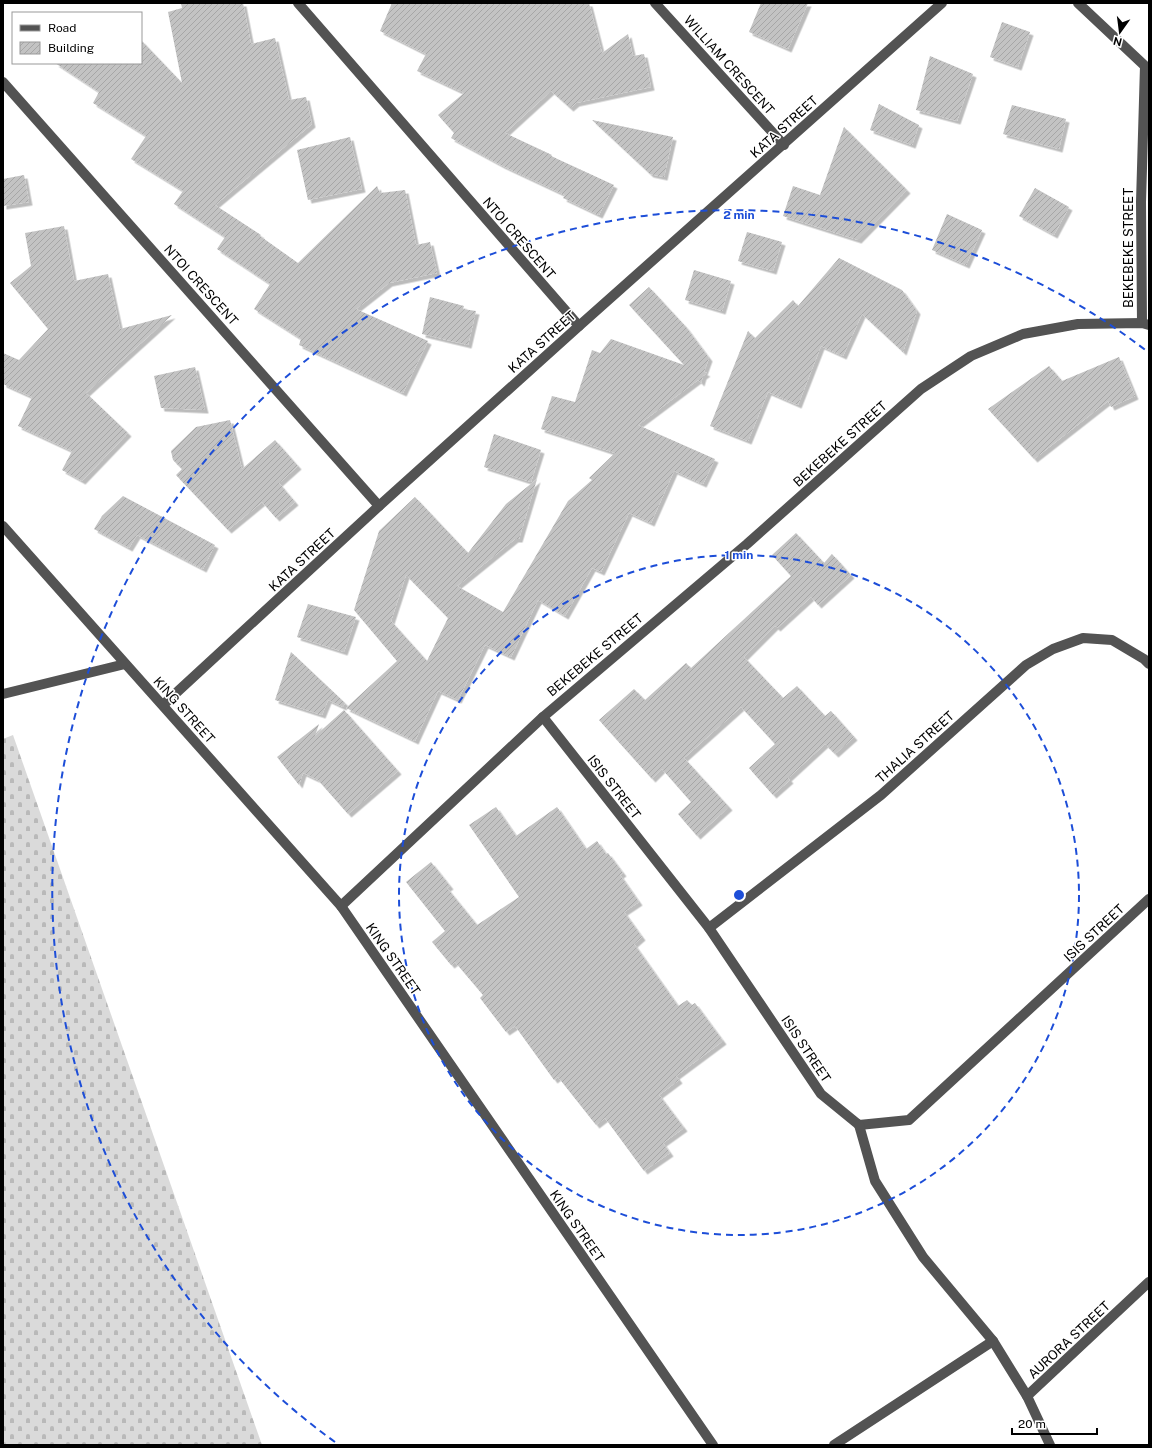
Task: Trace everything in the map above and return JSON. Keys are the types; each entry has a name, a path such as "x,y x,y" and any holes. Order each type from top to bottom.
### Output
{"street":[{"name":"NTOI CRESCENT","path":"298,3 579,326"},
{"name":"WILLIAM CRESCENT","path":"655,3 784,145"},
{"name":"KATA STREET","path":"163,705 379,506 942,3"},
{"name":"BEKEBEKE STREET","path":"340,906 543,717 747,544 921,389 971,356 1023,334 1078,324 1145,324 1141,202 1147,64 1078,3"},
{"name":"NTOI CRESCENT","path":"3,82 379,506"},
{"name":"KING STREET","path":"3,526 340,906 713,1445"},
{"name":"THALIA STREET","path":"709,928 881,795 1026,665 1052,649 1083,638 1112,640 1144,658 1149,664"},
{"path":"3,694 125,664"},
{"name":"ISIS STREET","path":"543,717 709,928 821,1094 859,1125 908,1120 1149,899"},
{"path":"859,1125 876,1180 923,1257 993,1341 1028,1396"},
{"name":"AURORA STREET","path":"1050,1445 1028,1396 1149,1282"},
{"path":"834,1445 993,1341"}],"green space":[{"path":"13,735 262,1445 3,1445 3,739"}],"building":[{"path":"181,3 243,3 251,44 275,38 289,100 306,97 312,124 215,205 261,235 260,236 298,263 377,186 380,193 405,190 416,245 430,242 437,273 389,283 356,309 428,341 403,393 299,345 301,339 254,309 270,284 217,249 225,237 174,204 183,191 131,159 146,136 93,103 99,92 57,64 142,64 142,41 182,83 168,12 182,8"},
{"path":"392,3 589,3 602,53 628,34 633,56 644,54 651,87 576,103 570,108 551,91 505,133 614,185 599,215 563,198 565,195 501,165 451,138 454,133 438,115 464,93 417,71 426,54 380,31"},
{"path":"761,3 808,3 788,49 749,32"},
{"path":"1002,22 1030,32 1018,67 990,57"},
{"path":"930,56 973,74 957,121 916,110"},
{"path":"879,104 919,125 912,145 870,130"},
{"path":"1012,105 1066,119 1059,149 1003,134"},
{"path":"592,120 673,137 664,177 650,174"},
{"path":"844,127 907,190 858,240 783,216 793,186 820,195"},
{"path":"350,137 362,189 308,200 297,150"},
{"path":"24,175 29,202 3,206 3,179"},
{"path":"1035,188 1069,207 1054,235 1019,216"},
{"path":"947,214 982,230 966,265 932,250"},
{"path":"64,226 74,281 108,274 120,329 172,315 86,393 128,433 82,481 62,470 72,451 18,426 32,397 3,384 3,353 19,360 48,329 10,283 31,266 25,233"},
{"path":"747,232 782,242 773,271 738,261"},
{"path":"839,258 902,290 917,311 903,352 862,314 843,356 821,346 798,405 768,392 748,441 710,426 748,331 755,338 793,300 798,306"},
{"path":"694,270 731,281 722,311 685,300"},
{"path":"649,287 686,327 709,358 704,372 707,373 703,376 701,383 698,380 638,425 715,459 703,484 674,471 651,523 629,513 601,572 592,568 565,616 538,600 511,657 485,645 458,700 438,691 415,741 346,708 397,661 354,610 379,531 415,497 468,553 506,504 537,479 519,539 515,539 457,586 503,612 568,501 592,480 589,478 615,453 541,429 552,396 575,402 592,350 600,353 611,339 684,365 629,305","holes":["406,575 448,618 427,661 391,621"]},
{"path":"430,297 464,306 463,309 476,311 468,345 422,334"},
{"path":"1119,357 1135,396 1111,407 1108,401 1034,459 988,409 1049,366 1062,381"},
{"path":"195,367 205,410 161,408 154,376"},
{"path":"230,420 242,469 275,440 298,466 279,483 295,502 276,518 262,502 228,530 176,475 182,469 173,460 171,451 196,427"},
{"path":"494,434 541,450 531,482 484,467"},
{"path":"123,496 215,545 203,569 137,535 129,548 94,529 102,516"},
{"path":"796,533 824,563 832,554 851,575 818,605 811,597 777,628 775,626 744,657 783,698 797,686 825,716 831,711 854,737 835,754 825,744 788,778 790,780 773,795 749,768 775,744 741,707 684,758 729,807 697,836 678,814 691,802 662,769 652,779 599,720 634,689 645,700 686,663 691,668 791,576 772,555"},
{"path":"308,604 356,617 344,652 297,637"},
{"path":"291,652 345,703 343,707 328,700 322,715 275,700"},
{"path":"344,710 398,771 348,814 318,780 303,773 299,785 277,757 319,724 315,736"},
{"path":"496,807 516,836 557,807 586,849 597,841 606,854 608,853 623,873 620,875 639,902 624,912 642,937 634,944 678,1006 687,1000 692,1005 695,1003 723,1041 676,1076 679,1080 659,1095 684,1128 663,1143 670,1153 644,1171 605,1118 596,1125 558,1077 554,1080 515,1026 506,1032 480,998 483,995 455,962 451,965 432,942 445,931 406,882 431,862 450,886 447,888 477,925 519,897 469,825"}]}
